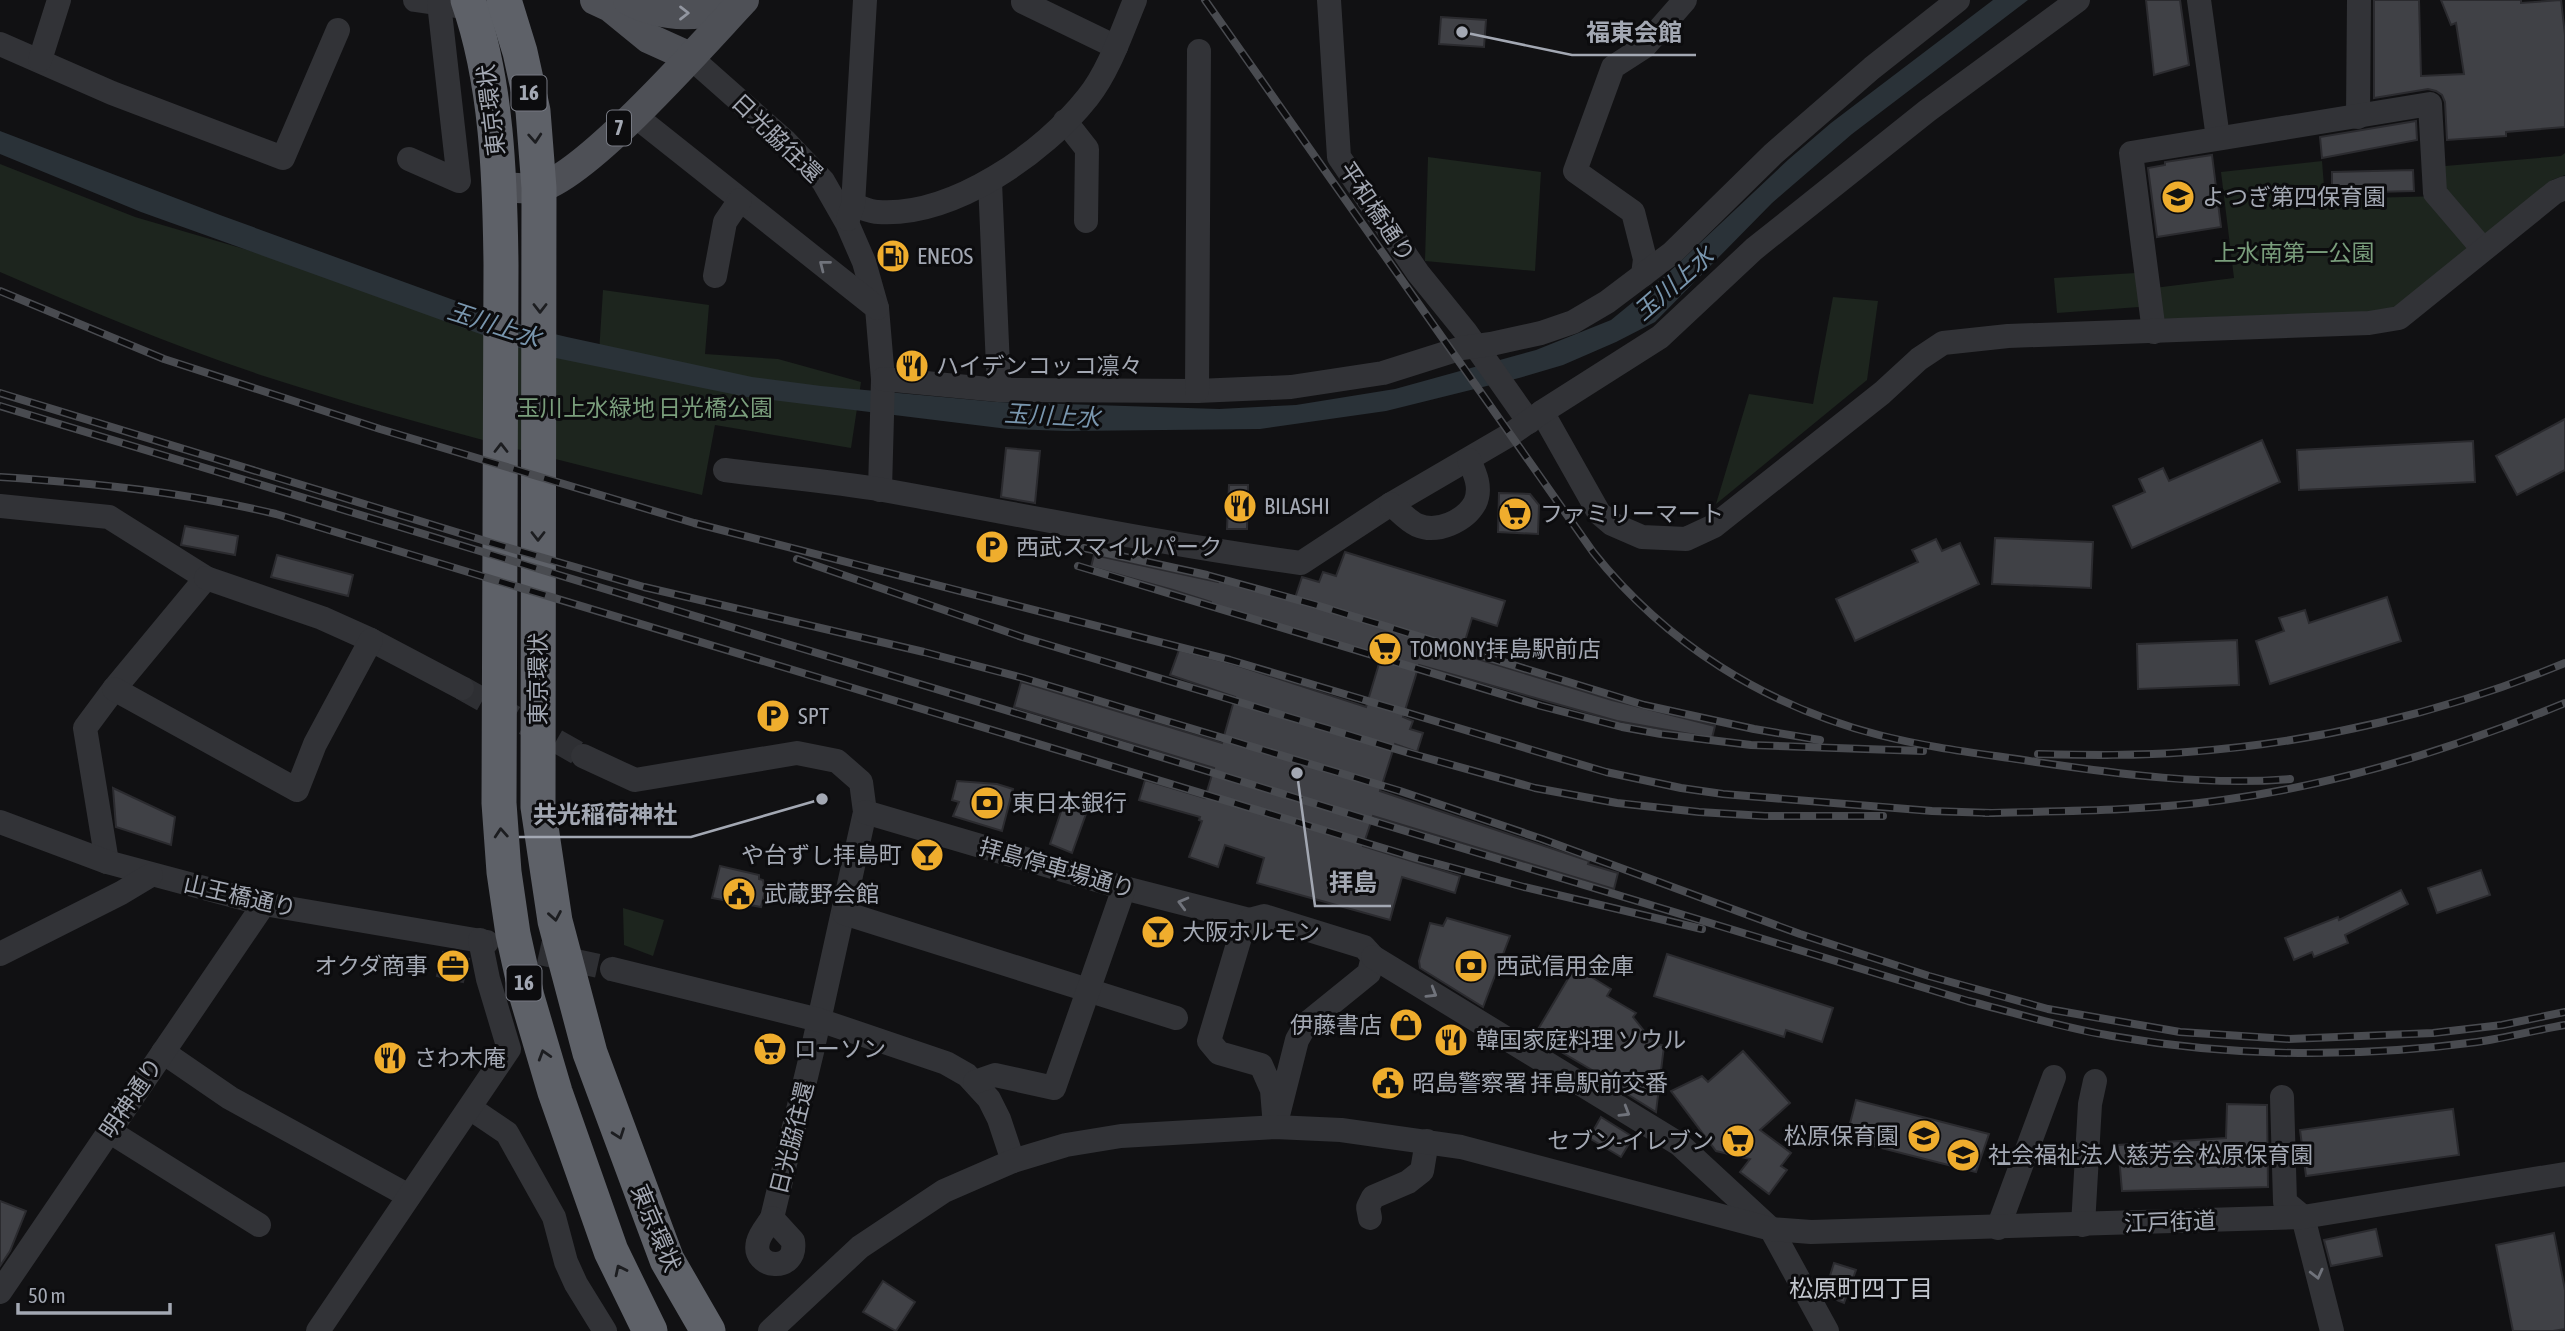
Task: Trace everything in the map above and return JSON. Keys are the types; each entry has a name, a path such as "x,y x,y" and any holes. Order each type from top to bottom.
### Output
{"highway":[{"name":"東京環状","path":"460,2 486,58 499,187 499,803 504,872 513,934 527,996 555,1092 611,1251 650,1331"},
{"name":"東京環状","path":"460,2 520,52 533,111 540,240 538,807 555,921 590,1053 627,1157 667,1260 708,1331"}],"main road":[{"path":"595,0 610,7 648,38 690,57"},
{"path":"626,0 690,57"},
{"path":"626,0 649,9 686,14 728,7 742,0"},
{"name":"7","path":"499,187 538,188 570,172 634,115 742,0"}],"street":[{"path":"40,60 59,0"},
{"path":"865,0 850,214 915,209 975,190 1010,169 1089,96 1116,47 1135,0"},
{"name":"平和橋通り","path":"1329,0 1339,157 1418,273 1513,399 1536,417 1599,513 1612,524 1642,537 1686,538 1714,526 1882,393 1919,359 1943,343 2008,336 2369,323 2399,318 2483,248 2555,192 2565,188"},
{"path":"1643,275 1645,259 1633,212 1575,172 1613,67 1644,47 1685,0"},
{"path":"883,386 999,390 1197,391 1291,387 1383,373 1480,352 1573,322 1600,307 1672,253 1773,154 1872,68 1958,0"},
{"path":"725,470 880,490 1088,530 1301,563 1391,504 1469,460 1660,337 1754,249 1927,111 2078,0"},
{"path":"2199,0 2218,138"},
{"path":"2358,117 2359,0"},
{"path":"410,159 459,181 460,2"},
{"path":"1023,2 1116,47"},
{"path":"0,44 124,98 283,158 338,30"},
{"path":"1197,391 1199,51"},
{"name":"日光脇往還","path":"690,57 785,141 824,181 850,214 877,307 883,386 880,490"},
{"path":"2154,332 2131,153 2430,104 2435,193 2483,248"},
{"path":"634,115 877,307"},
{"path":"1065,121 1087,149 1086,221"},
{"path":"990,181 999,390"},
{"path":"715,276 725,222 740,200"},
{"path":"1391,504 1417,525 1433,529 1457,521 1475,502 1478,479 1469,460"},
{"path":"0,506 109,517 206,578 321,618 371,640 462,688"},
{"path":"107,862 85,728 206,578"},
{"path":"114,689 297,790 315,744 371,640"},
{"path":"583,757 635,780 797,753 837,761 861,782 865,812"},
{"name":"日光脇往還","path":"772,1217 820,1020 865,812"},
{"name":"拝島停車場通り","path":"865,812 1124,888 1249,920 1264,916 1364,947 1373,957"},
{"name":"山王橋通り","path":"0,822 107,862 264,904 484,941 488,979 509,1049 470,1108"},
{"path":"0,954 151,875"},
{"path":"975,1082 995,1075 1054,1088 1124,888"},
{"name":"明神通り","path":"0,1292 264,904"},
{"path":"844,913 1176,1018"},
{"path":"1249,920 1241,934 1209,1041 1219,1053 1261,1065 1272,1090 1275,1127"},
{"path":"1275,1127 1297,1040 1306,1024 1369,972 1373,957 1679,1144 1771,1228 1827,1331"},
{"path":"612,969 820,1020 946,1063 975,1082 989,1099 999,1119 1013,1161"},
{"path":"1245,1060 1266,1056 1297,1040"},
{"path":"163,1052 230,1098 409,1196"},
{"path":"1998,1228 2054,1077"},
{"path":"2083,1225 2090,1104 2095,1081"},
{"path":"2282,1097 2285,1202 2303,1217 2332,1331"},
{"path":"318,1331 470,1108 506,1133 554,1217 566,1262 576,1284 605,1331"},
{"name":"江戸街道","path":"770,1331 860,1247 944,1191 1013,1161 1066,1145 1108,1138 1275,1127 1341,1130 1427,1141 1461,1147 1771,1228 1811,1232 2303,1217 2565,1174"},
{"path":"109,1131 259,1225"},
{"path":"1370,1218 1368,1207 1373,1197 1408,1182 1423,1171 1427,1141"}],"green space":[{"name":"上水南第一公園","path":"2565,153 2565,175 2552,180 2398,307 2374,312 2159,319 2154,288 2234,278 2221,172 2322,161 2325,199 2444,196 2445,166 2561,156"},
{"path":"1428,157 1541,172 1535,271 1425,261"},
{"name":"玉川上水緑地 日光橋公園","path":"0,164 135,217 599,353 603,290 709,305 705,354 778,359 861,382 851,448 715,425 702,495 483,440 267,377 132,328 0,272"},
{"path":"2136,273 2139,307 2057,313 2054,278"},
{"path":"1833,297 1878,301 1867,380 1716,504 1749,394 1813,404"},
{"path":"623,908 664,920 653,956 624,945"}],"water":[{"name":"玉川上水","path":"1993,0 2028,0 1852,134 1772,203 1655,322 1563,365 1519,378 1386,411 1260,429 1008,429 747,397 536,354 141,212 0,154 0,131 220,215 533,329 752,377 997,402 1219,409 1296,405 1395,389 1536,350 1611,320 1666,275 1831,123"}],"building":[{"path":"2146,0 2180,0 2189,65 2154,75"},
{"path":"2374,0 2419,0 2421,76 2464,74 2456,23 2451,25 2441,0 2521,0 2521,3 2561,0 2565,35 2565,127 2506,132 2506,136 2447,140 2445,102 2442,95 2436,91 2428,89 2374,98"},
{"path":"1441,17 1486,20 1484,47 1439,44"},
{"path":"2416,121 2417,140 2322,158 2320,137"},
{"path":"2212,155 2221,227 2157,237 2148,168 2165,165 2165,162"},
{"path":"2413,170 2414,191 2332,193 2332,172"},
{"path":"2565,419 2565,470 2517,495 2496,456"},
{"path":"2262,440 2280,482 2132,548 2113,506 2145,492 2139,479 2163,468 2169,481"},
{"path":"2473,441 2475,482 2299,490 2297,450"},
{"path":"1006,448 1040,451 1035,503 1001,497"},
{"path":"1229,485 1248,485 1247,529 1227,529"},
{"path":"1499,493 1530,494 1539,505 1538,534 1498,532"},
{"path":"185,526 238,536 235,555 181,545"},
{"path":"1995,538 2093,542 2091,588 1992,584"},
{"path":"1936,539 1942,551 1960,543 1979,584 1855,641 1836,599 1918,562 1912,550"},
{"path":"1345,552 1505,601 1497,626 1472,618 1461,654 1612,700 1715,726 1712,738 1617,721 1419,665 1403,717 1413,721 1410,729 1423,733 1417,752 1395,744 1380,791 1618,873 1614,889 1373,816 1363,846 1460,876 1455,893 1402,877 1390,920 1257,883 1264,858 1225,845 1218,867 1189,857 1202,821 1199,820 1200,817 1139,800 1145,780 1205,798 1214,768 1014,707 1021,682 1222,743 1235,697 1170,675 1179,650 1233,664 1366,707 1381,657 1173,590 1091,567 1094,555 1218,582 1219,579 1294,601 1302,577 1319,582 1323,572 1336,576"},
{"path":"277,555 353,575 348,596 271,577"},
{"path":"2387,597 2401,641 2270,684 2256,641 2284,631 2279,618 2305,610 2309,623"},
{"path":"2237,640 2239,685 2138,689 2137,644"},
{"path":"957,781 997,784 1013,789 1002,831 953,816 959,802 952,800"},
{"path":"113,788 175,817 171,845 116,827"},
{"path":"1064,803 1087,811 1072,853 1050,844"},
{"name":"武蔵野会館","path":"720,866 759,875 765,891 761,907 712,898"},
{"path":"2481,870 2490,895 2437,913 2428,888"},
{"path":"2401,890 2408,904 2345,935 2348,943 2314,957 2312,952 2294,960 2285,938 2338,917 2339,920"},
{"path":"1447,918 1510,936 1483,1007 1420,968 1419,961 1430,923 1443,926"},
{"path":"443,952 469,959 463,982 437,976"},
{"path":"1667,954 1833,1008 1822,1042 1786,1030 1784,1037 1654,996"},
{"path":"1575,967 1611,989 1607,996 1636,1013 1633,1017 1653,1042 1664,1046 1656,1112 1606,1081 1607,1079 1534,1036"},
{"path":"1743,1051 1790,1103 1760,1130 1791,1153 1781,1166 1787,1170 1769,1194 1740,1172 1750,1159 1716,1151 1671,1091 1702,1076 1708,1082"},
{"name":"社会福祉法人慈芳会 松原保育園","path":"1856,1100 1989,1134 1976,1172 1846,1139"},
{"path":"2227,1104 2267,1105 2268,1187 2122,1191 2118,1145 2226,1138"},
{"path":"2453,1109 2459,1155 2306,1176 2300,1130"},
{"path":"1601,1117 1633,1137 1621,1157 1589,1138"},
{"path":"0,1201 26,1211 10,1251 0,1266"},
{"path":"2376,1229 2382,1256 2331,1266 2324,1240"},
{"path":"2554,1233 2565,1290 2565,1329 2513,1331 2496,1245"},
{"path":"1834,1263 1856,1270 1844,1303 1824,1295"},
{"path":"883,1281 915,1302 896,1331 863,1312"}],"tunnel":[{"path":"462,688 583,756"},
{"path":"504,945 612,969"}],"railway":[{"path":"1205,0 1593,552 1622,585 1686,643 1758,689 1797,707 1837,723 1898,740 2131,774 2195,780 2290,779"},
{"path":"0,291 164,359 380,429 694,523 1230,660 1606,772 1723,794 1932,811 1992,813"},
{"path":"0,393 644,587 924,652 1023,678 1400,791 1542,839 1800,934 1929,976 2048,1009 2180,1032 2289,1039 2433,1033 2502,1025 2565,1012"},
{"path":"0,406 1968,1001 2058,1025 2157,1043 2294,1053 2431,1047 2488,1040 2565,1025"},
{"path":"0,477 139,490 276,514 1416,858 1524,887 1702,929"},
{"path":"1084,548 1207,575 1316,605 1644,705 1820,740"},
{"path":"797,559 1022,637 1535,788 1617,803 1699,812 1765,816 1883,816"},
{"path":"1078,566 1541,706 1622,727 1751,745 1923,751"},
{"path":"2038,754 2169,753 2235,748 2332,733 2474,696 2565,663"},
{"path":"1985,813 2164,806 2267,793 2397,762 2482,735 2565,703"}],"place":[{"name":"福東会館","path":"1462,32"},
{"name":"よつぎ第四保育園","path":"2178,197"},
{"name":"ENEOS","path":"893,256"},
{"name":"ハイデンコッコ凛々","path":"912,366"},
{"name":"BILASHI","path":"1240,506"},
{"name":"ファミリーマート","path":"1515,514"},
{"name":"西武スマイルパーク","path":"992,547"},
{"name":"TOMONY拝島駅前店","path":"1385,649"},
{"name":"SPT","path":"773,716"},
{"name":"拝島","path":"1297,773"},
{"name":"共光稲荷神社","path":"822,799"},
{"name":"東日本銀行","path":"987,803"},
{"name":"や台ずし拝島町","path":"927,855"},
{"name":"武蔵野会館","path":"739,894"},
{"name":"大阪ホルモン","path":"1158,932"},
{"name":"オクダ商事","path":"453,966"},
{"name":"西武信用金庫","path":"1471,966"},
{"name":"伊藤書店","path":"1406,1025"},
{"name":"韓国家庭料理 ソウル","path":"1451,1040"},
{"name":"ローソン","path":"770,1049"},
{"name":"さわ木庵","path":"390,1058"},
{"name":"昭島警察署 拝島駅前交番","path":"1388,1083"},
{"name":"松原保育園","path":"1924,1136"},
{"name":"セブン-イレブン","path":"1738,1141"},
{"name":"社会福祉法人慈芳会 松原保育園","path":"1963,1155"}],"district":[{"name":"松原町四丁目","path":"1861,1289"}]}
